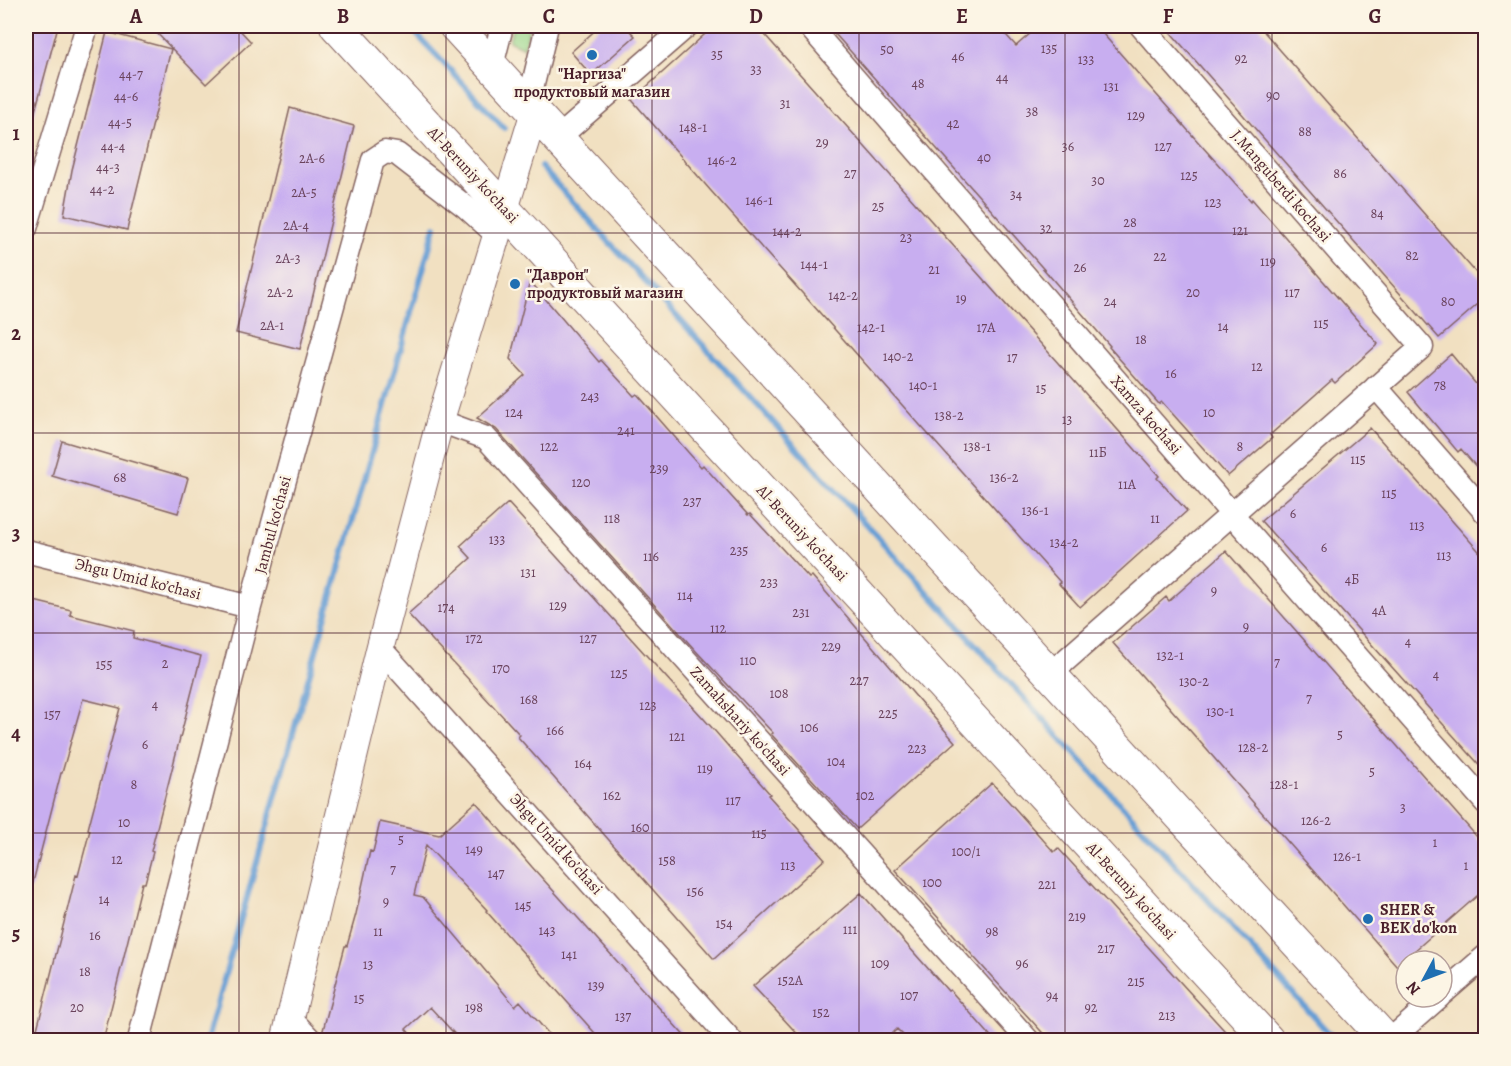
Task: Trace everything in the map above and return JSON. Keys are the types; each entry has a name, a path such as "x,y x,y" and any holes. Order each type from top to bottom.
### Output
{"main road":[{"name":"Al-Beruniy ko’chasi","path":"336,26 500,221 1268,1041"},
{"path":"455,26 1388,1041"}],"street":[{"path":"26,228 87,26"},
{"path":"492,66 502,26"},
{"path":"311,1041 288,1030 380,648 440,421 531,109 548,26"},
{"path":"558,138 687,26"},
{"name":"Xamza kochasi","path":"809,26 1485,803"},
{"name":"J.Manguberdi kochasi","path":"1141,26 1422,346 1376,387"},
{"name":"Jambul ko'chasi","path":"139,1041 250,607 373,160 385,152 397,154 466,207 500,221"},
{"path":"1050,674 1376,387 1485,513"},
{"name":"Zamahshariy ko'chasi","path":"440,421 486,438 1028,1041"},
{"name":"Эhgu Umid ko’chasi","path":"26,551 250,607"},
{"name":"Эhgu Umid ko’chasi","path":"380,648 732,1041"},
{"path":"1454,984 1485,956"},
{"path":"1388,1041 1426,1009"}],"green space":[{"path":"513,26 530,26 524,48 509,41"}],"building":[{"path":"26,26 58,26 30,130 26,129"},
{"path":"150,26 236,26 251,42 206,84"},
{"path":"600,26 625,26 635,36 591,75 571,52"},
{"path":"714,26 757,26 1159,476 1157,478 1187,511 1080,607 632,100"},
{"path":"828,26 998,26 1016,46 1039,26 1096,26 1251,201 1252,199 1378,344 1335,383 1332,380 1270,435 1272,438 1228,476 1162,402 1159,404 1048,274"},
{"path":"1165,26 1259,26 1485,283 1485,298 1439,338"},
{"path":"107,32 171,49 127,230 64,215 72,170"},
{"path":"290,108 354,126 300,349 236,333"},
{"path":"530,281 599,362 601,360 634,396 637,394 701,467 703,465 809,578 812,576 955,742 857,829 771,734 773,733 496,429 477,418 525,375 510,359"},
{"path":"1451,354 1485,395 1485,477 1461,449 1458,452 1408,392"},
{"path":"1370,428 1485,558 1485,771 1261,521"},
{"path":"62,441 188,478 178,513 52,476"},
{"path":"508,503 714,730 825,859 714,959 518,737 520,735 408,614 471,558 460,546"},
{"path":"1226,551 1485,846 1485,889 1416,949 1394,949 1394,963 1113,643 1166,597 1169,601"},
{"path":"26,599 71,610 70,615 134,631 133,638 201,656 151,851 153,852 145,883 142,883 103,1041 34,1041 120,708 83,699 31,890 26,889"},
{"path":"992,783 1054,852 1058,848 1234,1041 1050,1041 895,870"},
{"path":"476,802 689,1041 602,1041 487,910 426,845 414,895 423,897 515,1006 520,1001 555,1041 461,1041 430,1007 406,1029 416,1041 324,1041 322,1034 345,946 347,946 356,914 370,851 373,852 380,822 439,835"},
{"path":"861,893 995,1041 909,1041 897,1029 885,1041 804,1041 753,986"}],"waterway":[{"path":"409,26 504,128"},
{"path":"541,167 1335,1040"},
{"path":"207,1040 435,227"}],"place":[{"name":"\"Наргиза\" продуктовый магазин","path":"592,55"},
{"name":"\"Даврон\" продуктовый магазин","path":"515,284"},
{"name":"SHER & BEK do'kon","path":"1368,919"}]}
